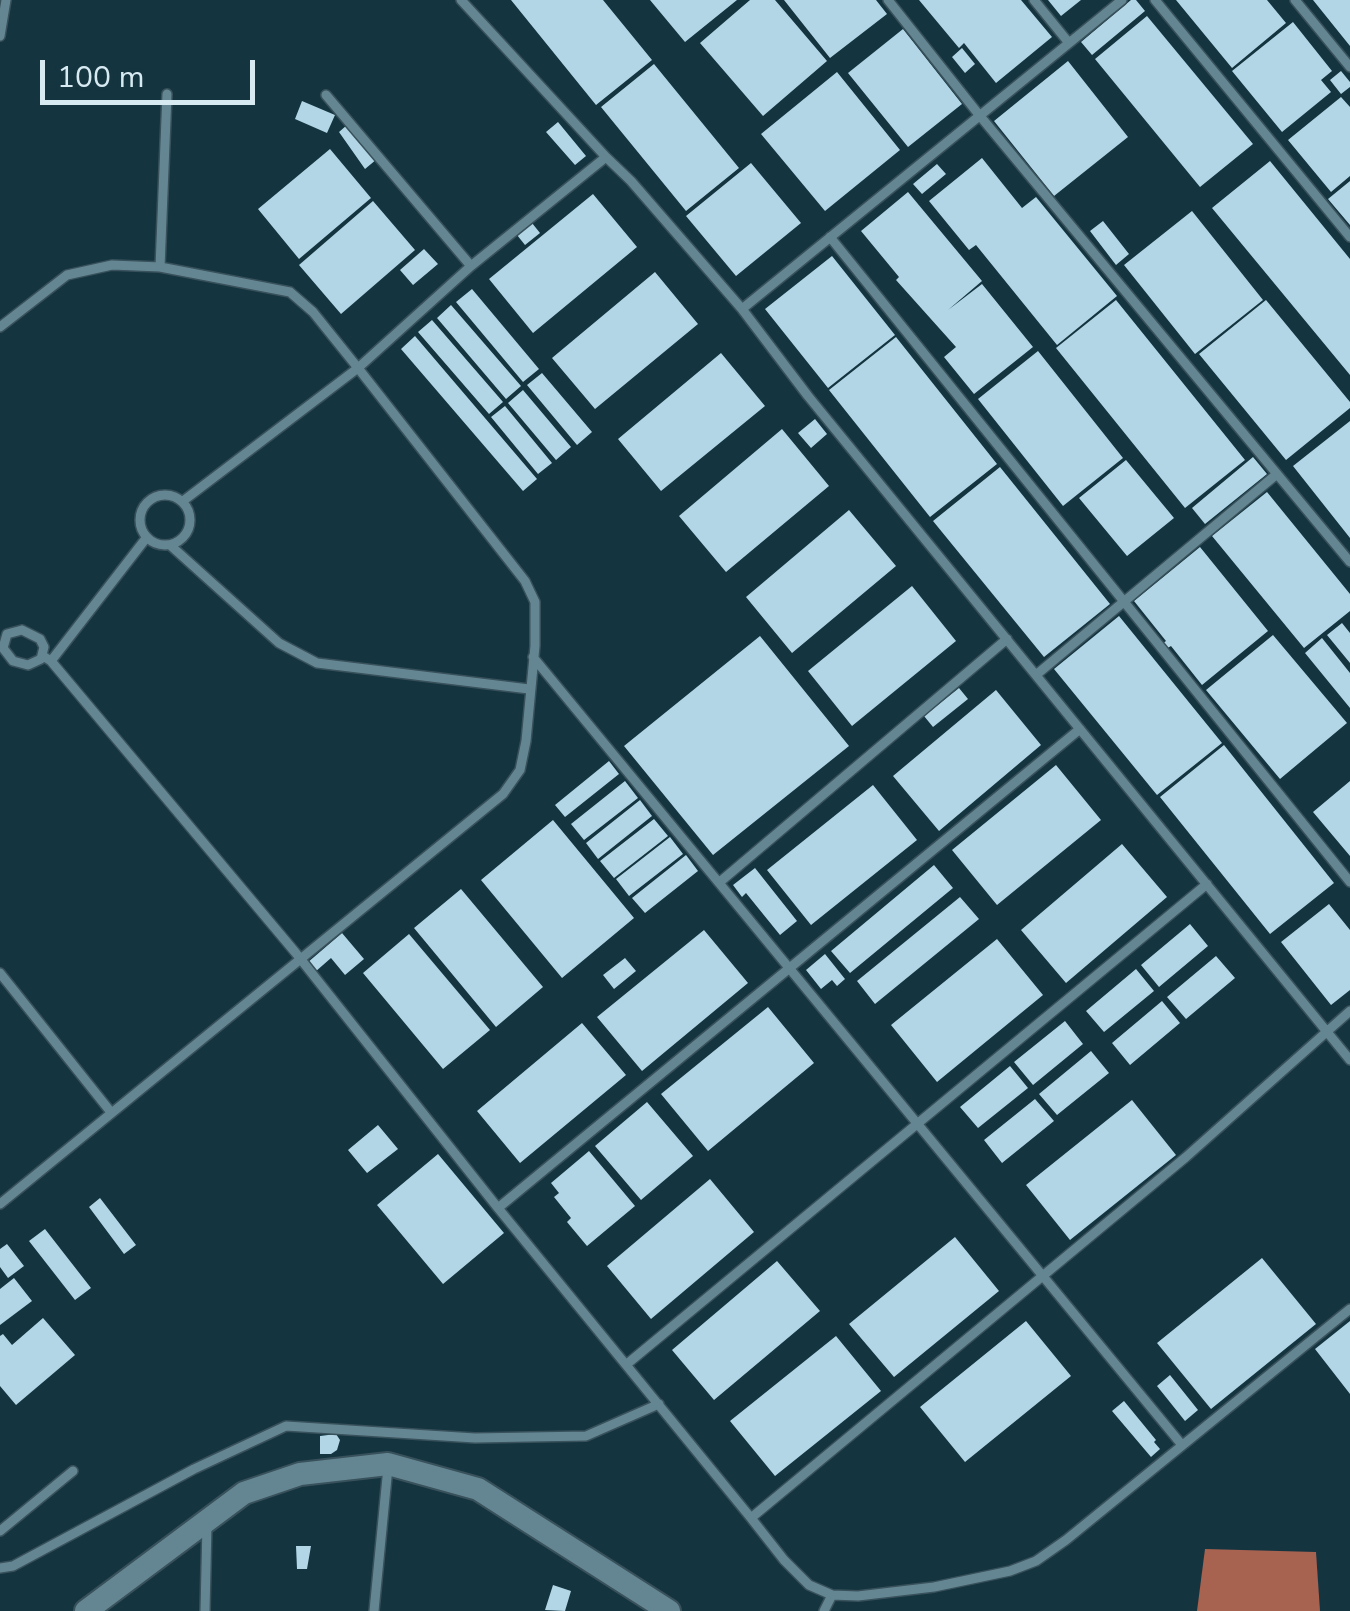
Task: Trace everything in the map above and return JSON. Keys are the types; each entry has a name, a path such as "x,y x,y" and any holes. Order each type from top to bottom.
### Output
{"street":[{"path":"86,1611 244,1493 300,1474 388,1464 478,1489 659,1608"}],"lane":[{"path":"0,36 6,0"},
{"path":"461,0 631,181 742,308 808,396 1350,1060"},
{"path":"888,0 1350,562"},
{"path":"1034,0 1070,42"},
{"path":"742,308 1122,0"},
{"path":"1156,0 1350,237"},
{"path":"1295,0 1350,67"},
{"path":"160,267 167,94"},
{"path":"326,95 470,266"},
{"path":"182,501 358,368 470,266 606,158"},
{"path":"830,237 1350,882"},
{"path":"0,327 67,274 112,266 160,267 290,292 313,312 358,368 525,581 535,602 526,741 520,770 503,794 0,1204"},
{"path":"1036,675 1277,474"},
{"path":"164,494 182,501 190,511 188,532 181,540 160,545 147,537 140,523 146,503 164,494"},
{"path":"147,537 47,659 21,665 7,655 2,637 8,634 22,630 42,643 47,659 301,960 498,1208 809,1585 832,1595 858,1596 934,1587 1036,1562 1350,1308"},
{"path":"170,545 279,643 318,663 529,690"},
{"path":"720,882 1007,639"},
{"path":"534,657 1182,1444"},
{"path":"498,1208 1080,729"},
{"path":"627,1364 1207,884"},
{"path":"0,973 110,1111"},
{"path":"751,1518 1186,1157 1350,1011"},
{"path":"0,1568 13,1566 194,1469 286,1426 475,1438 586,1436 659,1404"},
{"path":"374,1611 388,1464"},
{"path":"0,1531 74,1471"},
{"path":"205,1611 207,1522"},
{"path":"824,1611 832,1595"}],"shaded area":[{"path":"1205,1549 1316,1552 1320,1611 1197,1611"}],"building":[{"path":"511,0 603,0 652,60 596,105"},
{"path":"650,0 737,0 685,42"},
{"path":"750,0 775,0 827,61 763,116 700,43"},
{"path":"784,0 876,0 887,14 830,58"},
{"path":"919,0 1021,0 1052,37 996,83 964,43 959,48"},
{"path":"1048,0 1081,0 1061,16"},
{"path":"1131,0 1136,0 1145,11 1092,55 1081,42"},
{"path":"1176,0 1267,0 1286,23 1232,68"},
{"path":"1313,0 1350,0 1350,46"},
{"path":"1147,16 1253,144 1200,187 1095,59"},
{"path":"1293,22 1332,71 1321,80 1331,92 1282,132 1232,71"},
{"path":"903,29 962,104 908,147 848,73"},
{"path":"962,48 975,64 965,73 952,57"},
{"path":"1068,61 1128,137 1054,196 994,121"},
{"path":"654,64 739,168 686,211 601,107"},
{"path":"1341,71 1350,87 1341,94 1330,80"},
{"path":"837,72 900,150 825,211 761,134"},
{"path":"1341,97 1350,107 1350,176 1331,192 1288,140"},
{"path":"302,101 335,115 327,133 295,119"},
{"path":"558,122 586,156 575,165 546,132"},
{"path":"347,125 377,159 365,169 339,132"},
{"path":"330,149 371,198 299,259 258,209"},
{"path":"982,158 1022,208 1036,197 1117,296 1057,345 976,245 969,250 929,201"},
{"path":"1270,161 1350,259 1350,375 1212,208"},
{"path":"751,163 801,223 736,276 686,216"},
{"path":"937,164 946,174 922,194 913,184"},
{"path":"1350,181 1350,225 1328,199"},
{"path":"908,192 982,281 948,310 982,284 1033,347 974,394 944,357 956,347 896,280 899,277 861,231"},
{"path":"593,194 637,247 533,333 489,279"},
{"path":"373,201 415,250 341,314 299,265"},
{"path":"1192,211 1263,300 1195,354 1124,265"},
{"path":"1103,221 1129,254 1116,265 1090,231"},
{"path":"532,223 540,233 525,245 517,235"},
{"path":"424,249 438,264 413,285 400,270"},
{"path":"832,256 895,335 828,388 765,309"},
{"path":"655,272 698,324 595,409 552,358"},
{"path":"472,289 539,369 523,382 456,302"},
{"path":"1116,300 1245,460 1185,508 1056,348"},
{"path":"1266,300 1350,402 1350,408 1286,460 1199,354"},
{"path":"451,305 521,386 506,399 437,318"},
{"path":"432,320 503,402 489,414 418,332"},
{"path":"415,336 537,479 523,491 401,349"},
{"path":"896,337 997,464 930,517 829,390"},
{"path":"1038,351 1123,458 1063,506 978,399"},
{"path":"721,353 765,406 661,491 618,439"},
{"path":"542,373 592,432 577,445 527,385"},
{"path":"523,390 571,447 556,460 508,403"},
{"path":"505,406 552,463 538,474 491,417"},
{"path":"815,419 827,434 811,448 798,433"},
{"path":"1350,421 1350,538 1293,466"},
{"path":"782,429 829,486 726,572 679,516"},
{"path":"1253,457 1267,474 1205,524 1192,508"},
{"path":"1126,460 1174,518 1127,556 1079,498"},
{"path":"1000,467 1110,604 1044,657 933,521"},
{"path":"1267,492 1350,594 1350,611 1304,648 1212,536"},
{"path":"849,510 896,566 792,653 746,597"},
{"path":"1200,547 1268,631 1202,685 1171,646 1166,649 1162,644 1166,641 1134,601"},
{"path":"912,586 956,641 852,726 808,671"},
{"path":"1119,616 1222,743 1157,795 1054,669"},
{"path":"1342,623 1350,633 1350,663 1327,635"},
{"path":"1273,635 1347,723 1280,779 1206,690"},
{"path":"760,636 849,746 713,855 624,746"},
{"path":"1322,638 1350,673 1350,708 1305,653"},
{"path":"959,688 968,699 933,727 924,716"},
{"path":"996,690 1041,745 939,831 893,776"},
{"path":"1224,745 1334,883 1270,934 1160,797"},
{"path":"609,761 619,774 565,817 555,805"},
{"path":"1056,765 1101,820 997,905 952,850"},
{"path":"625,781 638,798 584,840 571,824"},
{"path":"1350,781 1350,856 1313,812"},
{"path":"873,785 917,840 811,925 767,870"},
{"path":"640,800 652,816 598,859 586,843"},
{"path":"654,819 668,836 614,878 600,861"},
{"path":"553,820 634,918 562,978 481,880"},
{"path":"670,837 683,854 629,896 616,879"},
{"path":"1122,844 1167,897 1066,983 1021,930"},
{"path":"686,855 698,871 645,913 632,898"},
{"path":"934,865 953,888 850,973 831,951"},
{"path":"755,868 797,921 780,935 746,893 742,897 733,885"},
{"path":"461,889 543,987 496,1027 414,928"},
{"path":"960,897 979,919 875,1004 857,981"},
{"path":"1329,904 1350,930 1350,990 1331,1005 1281,942"},
{"path":"1190,924 1208,946 1159,987 1141,965"},
{"path":"704,930 748,983 642,1071 597,1017"},
{"path":"342,933 364,959 345,975 331,958 315,972 307,963"},
{"path":"409,934 490,1030 443,1069 363,973"},
{"path":"997,939 1043,995 937,1082 891,1025"},
{"path":"825,954 845,979 837,986 832,980 821,989 806,970"},
{"path":"1216,956 1235,978 1186,1019 1167,997"},
{"path":"625,958 636,971 614,989 603,975"},
{"path":"1136,969 1154,991 1104,1032 1086,1011"},
{"path":"1162,1001 1180,1023 1130,1065 1112,1043"},
{"path":"768,1007 814,1063 708,1151 661,1094"},
{"path":"1065,1021 1083,1044 1033,1085 1014,1062"},
{"path":"582,1023 626,1075 520,1163 477,1111"},
{"path":"1091,1051 1109,1073 1057,1115 1039,1094"},
{"path":"1010,1066 1028,1088 978,1128 960,1107"},
{"path":"1035,1099 1054,1121 1002,1163 984,1140"},
{"path":"1132,1100 1176,1155 1070,1240 1026,1185"},
{"path":"647,1102 693,1156 641,1200 595,1146"},
{"path":"378,1125 398,1149 367,1173 348,1150"},
{"path":"589,1151 635,1206 587,1246 567,1222 571,1218 554,1197 559,1193 551,1183"},
{"path":"438,1154 504,1233 443,1284 377,1205"},
{"path":"710,1179 754,1232 651,1319 607,1266"},
{"path":"100,1198 136,1245 124,1254 89,1207"},
{"path":"45,1229 91,1288 75,1300 29,1241"},
{"path":"955,1237 999,1291 894,1377 849,1324"},
{"path":"7,1244 24,1266 8,1278 0,1267 0,1249"},
{"path":"1262,1258 1316,1324 1211,1409 1157,1343"},
{"path":"777,1261 820,1311 714,1400 672,1350"},
{"path":"14,1278 32,1301 0,1325 0,1289"},
{"path":"43,1318 75,1355 16,1405 0,1386 0,1336 3,1334 12,1345"},
{"path":"1026,1321 1071,1376 965,1462 920,1407"},
{"path":"1350,1321 1350,1394 1315,1349"},
{"path":"836,1336 881,1391 775,1476 730,1421"},
{"path":"1170,1375 1198,1410 1185,1421 1157,1386"},
{"path":"1124,1401 1156,1440 1160,1449 1151,1457 1112,1411"},
{"path":"336,1434 340,1440 337,1450 320,1454 320,1436"},
{"path":"296,1546 311,1546 307,1569 297,1569"},
{"path":"553,1585 571,1591 565,1611 545,1610"}]}
